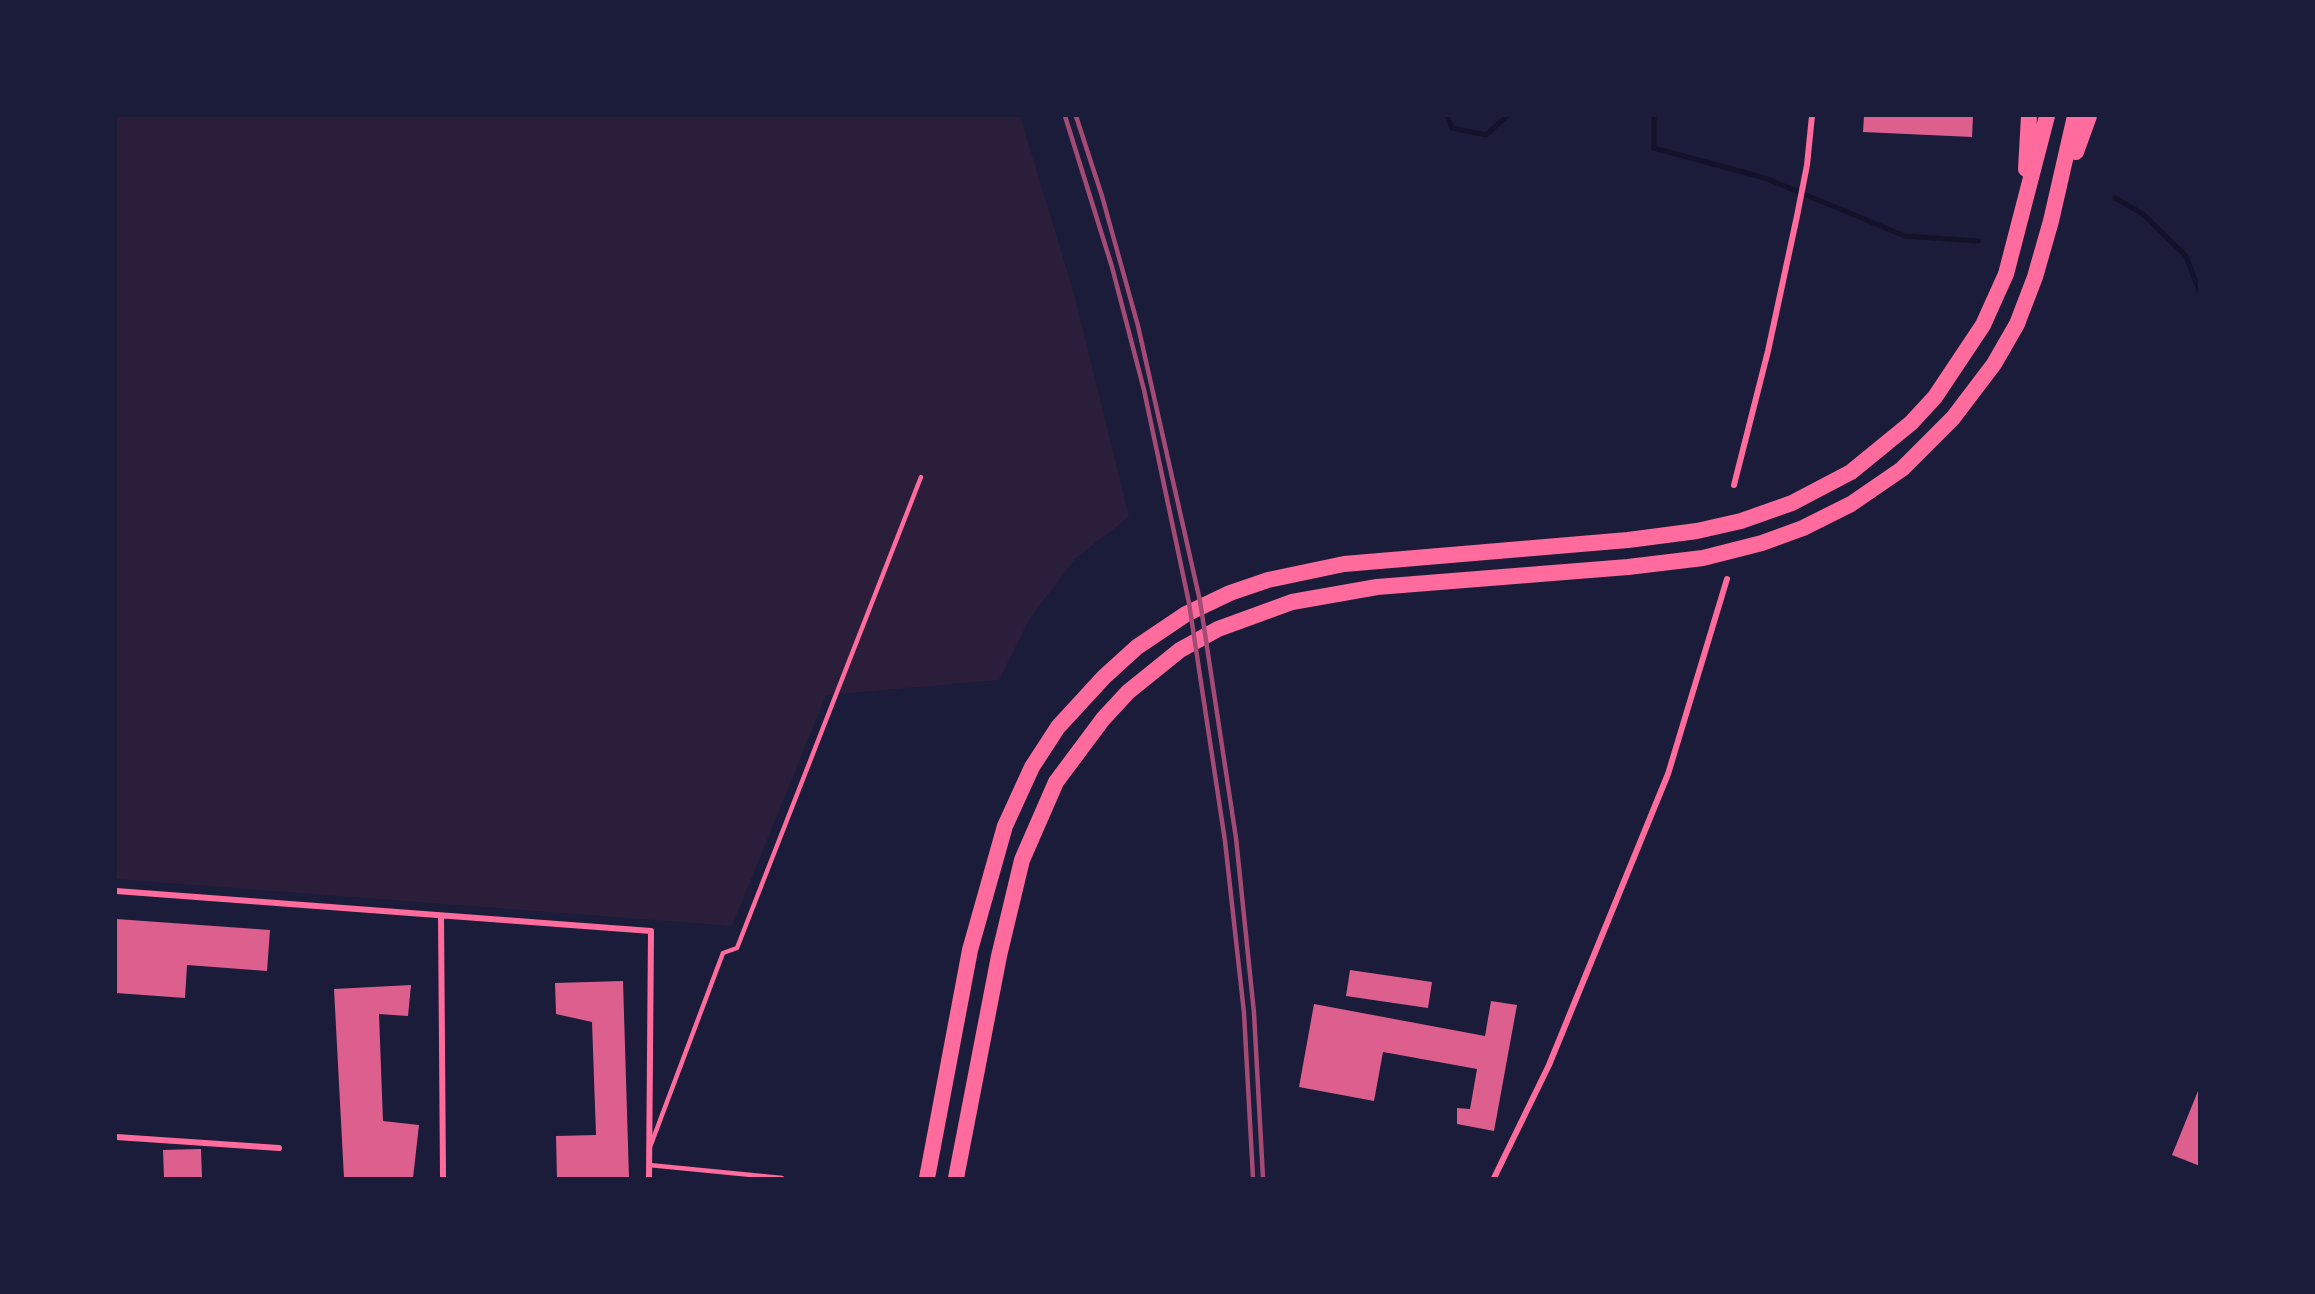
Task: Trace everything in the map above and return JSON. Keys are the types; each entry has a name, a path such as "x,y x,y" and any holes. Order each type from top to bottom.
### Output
{"highway":[{"path":"2025,206 2030,116"},
{"path":"927,1179 970,950 1005,826 1032,767 1058,727 1104,677 1137,648 1186,614 1230,593 1268,580 1344,564 1628,540 1697,531 1741,521 1792,503 1851,472 1876,453 1935,397 1983,325 2006,274 2046,116"},
{"path":"2052,221 2075,116"},
{"path":"956,1179 999,956 1022,860 1056,782 1103,719 1152,671 1180,650 1243,618 1292,602 1377,587 1628,567 1703,558 1762,543 1803,528 1851,504 1902,469 1953,418 1994,364 2017,324 2089,116"}],"street":[{"path":"1734,485 1768,351 1797,216 1807,165 1812,116"},
{"path":"1494,1179 1553,1054 1668,774 1727,579"},
{"path":"116,891 651,931 649,1179"},
{"path":"441,916 443,1179"},
{"path":"116,1137 279,1148"}],"lane":[{"path":"649,1149 723,953 737,948 921,477"},
{"path":"649,1166 782,1179"}],"shaded area":[{"path":"116,116 1020,116 1075,297 1129,517 1076,558 1030,618 999,680 826,695 732,926 116,879"}],"building":[{"path":"1864,116 1973,116 1972,137 1863,132"},
{"path":"116,919 270,930 267,971 187,965 185,998 116,993"},
{"path":"1350,970 1432,982 1428,1008 1346,996"},
{"path":"623,981 629,1178 557,1178 556,1136 596,1135 592,1022 556,1014 555,983"},
{"path":"411,985 408,1016 379,1014 383,1121 419,1125 413,1178 344,1178 334,989"},
{"path":"1491,1001 1517,1005 1494,1131 1457,1124 1457,1108 1470,1109 1477,1069 1383,1052 1374,1101 1299,1087 1314,1004 1485,1036"},
{"path":"2200,1086 2200,1166 2172,1155"},
{"path":"201,1149 202,1178 164,1178 163,1150"}],"waterway":[{"path":"1447,116 1452,128 1486,135 1507,116"},
{"path":"1654,116 1654,148 1765,178 1905,236 1978,241"},
{"path":"2115,198 2143,214 2186,256 2200,293"}],"railway":[{"path":"1065,116 1112,267 1144,390 1189,603 1225,841 1244,1013 1253,1178"},
{"path":"1076,116 1102,196 1138,326 1200,601 1236,838 1254,1013 1263,1178"}]}
